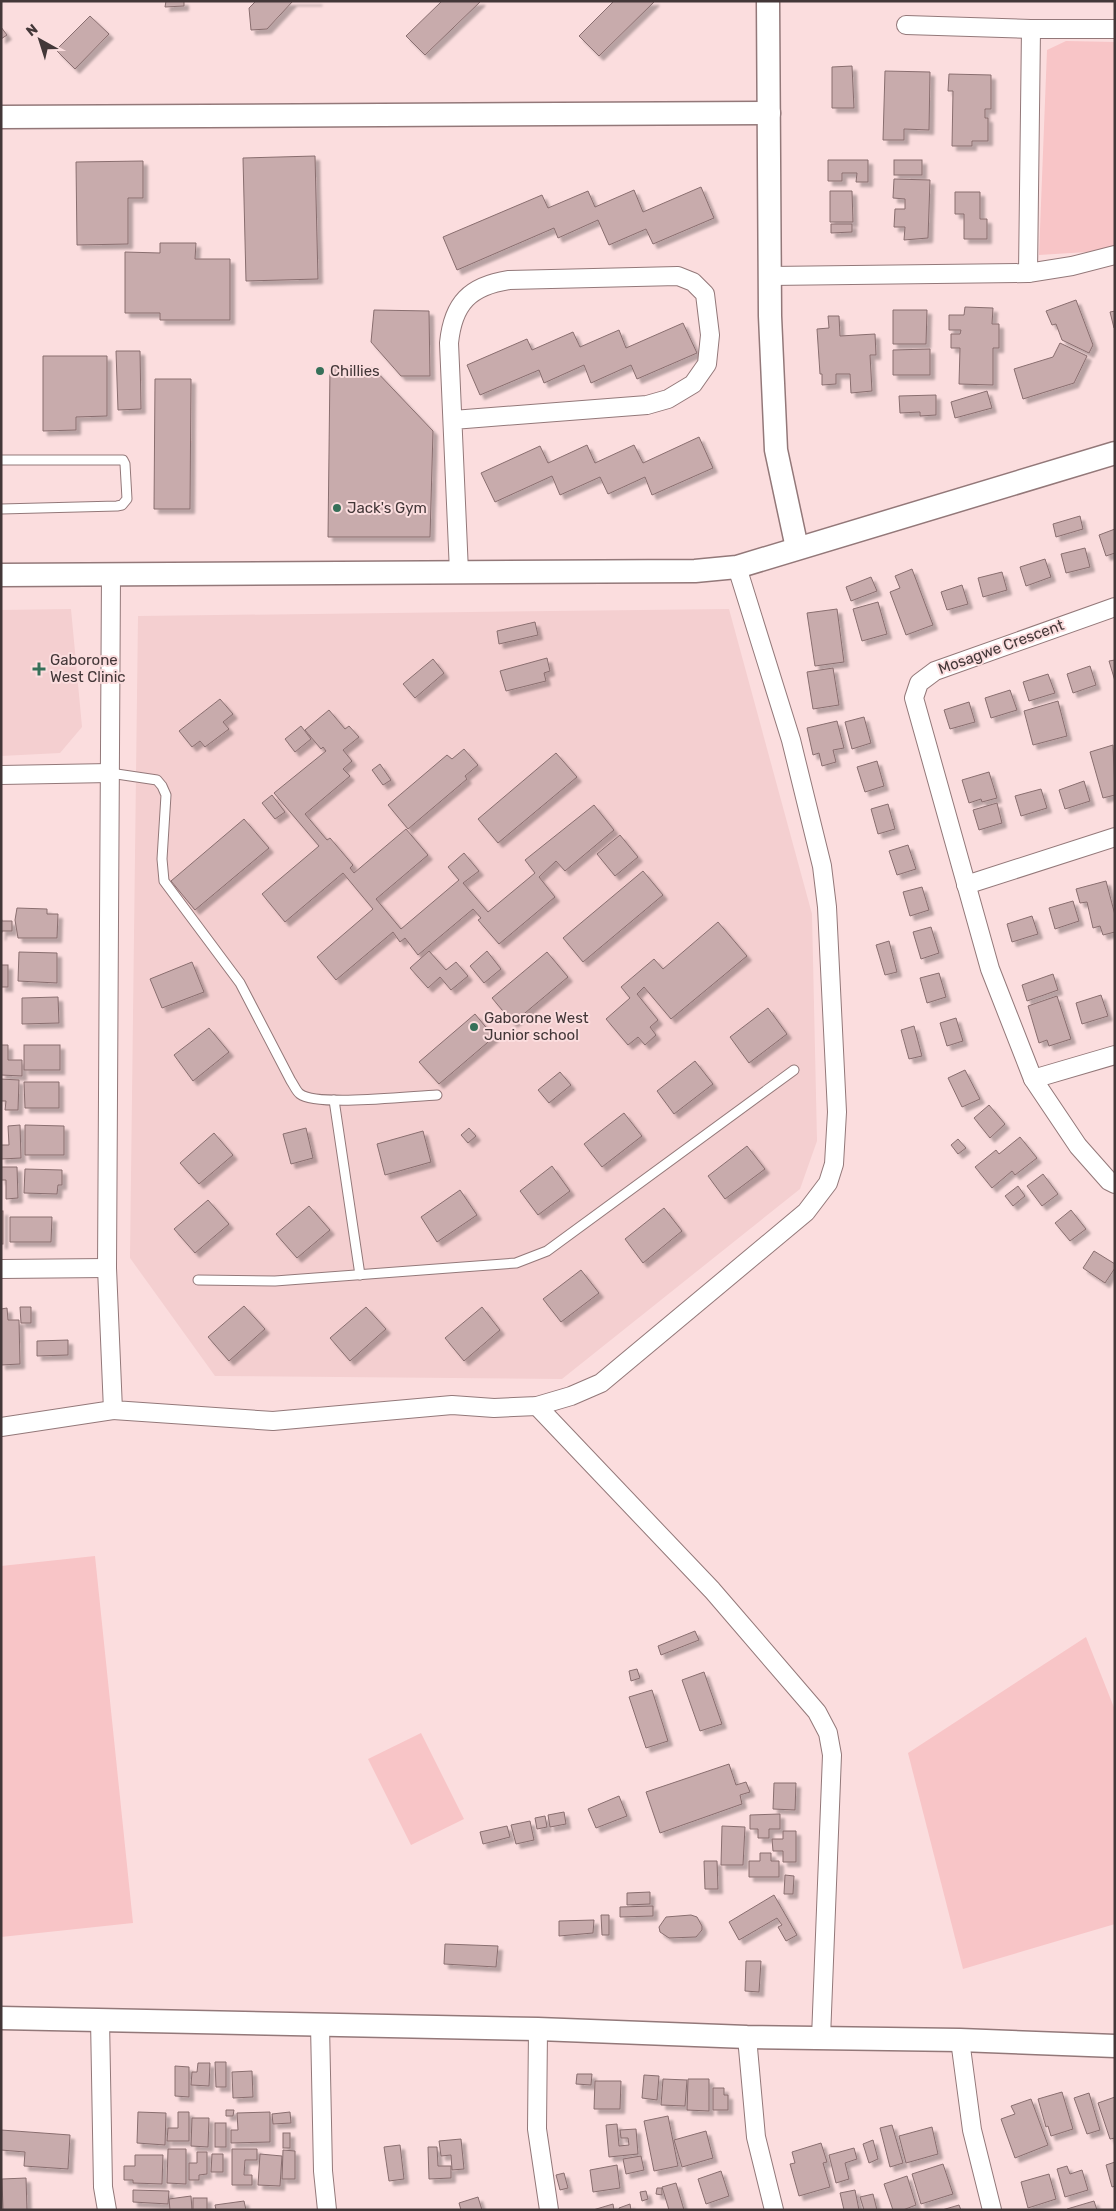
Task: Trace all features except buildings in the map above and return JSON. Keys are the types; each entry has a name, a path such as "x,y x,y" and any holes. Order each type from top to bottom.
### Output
{"street":[{"path":"768,1 770,276 776,450 797,548"},
{"path":"906,25 1031,29 1115,29"},
{"path":"1028,272 1031,29"},
{"path":"1,117 769,113"},
{"path":"770,276 1028,272 1072,266 1115,255"},
{"path":"453,420 647,405 668,399 693,384 707,364 710,335 704,294 693,282 678,276 509,280 491,283 470,294 458,306 450,324 449,343 459,572"},
{"path":"1,575 695,571 737,567 1115,453"},
{"path":"1,1427 113,1410 273,1421 452,1405 494,1408 537,1406 571,1396 601,1383 806,1212 828,1183 834,1164 837,1112 827,907 822,866 791,740 737,567"},
{"path":"110,574 107,1268 113,1410"},
{"name":"Mosagwe Crescent","path":"1115,607 935,671 927,675 916,690 914,698 990,969 1033,1079 1078,1146 1109,1180 1115,1184"},
{"path":"1,775 110,773"},
{"path":"966,885 1115,837"},
{"path":"1033,1079 1115,1055"},
{"path":"1,1269 107,1268"},
{"path":"537,1406 718,1597 817,1712 828,1734 832,1755 821,2038"},
{"path":"1,2018 538,2029 746,2037 960,2040 1115,2046"},
{"path":"100,2019 103,2187 107,2210"},
{"path":"320,2025 323,2171 327,2210"},
{"path":"538,2029 537,2129 550,2210"},
{"path":"746,2037 756,2138 774,2210"},
{"path":"960,2040 972,2130 992,2210"}],"lane":[{"path":"1,460 123,460 125,464 127,500 122,505 116,506 1,509"},
{"path":"110,773 157,780 162,786 166,794 162,859 164,881 240,983 286,1074 300,1094 313,1099 334,1100 437,1095"},
{"path":"198,1280 274,1281 516,1264 540,1255 794,1070"},
{"path":"334,1100 360,1275"}],"shaded area":[{"path":"1066,41 1115,42 1115,245 1103,251 1039,255 1047,50"},
{"name":"Gaborone West Clinic","path":"71,609 82,727 60,753 1,756 1,610"},
{"name":"Gaborone West Junior school","path":"729,609 812,914 817,1141 800,1189 562,1379 215,1376 130,1258 138,616"},
{"path":"95,1556 133,1923 1,1937 1,1566"},
{"path":"1086,1637 1115,1710 1115,1924 963,1969 908,1753"},
{"path":"421,1733 464,1819 411,1845 368,1759"}],"place":[{"name":"Chillies","path":"320,371"},
{"name":"Jack's Gym","path":"337,508"},
{"name":"Gaborone West Clinic","path":"39,669"},
{"name":"Gaborone West Junior school","path":"474,1027"}]}
